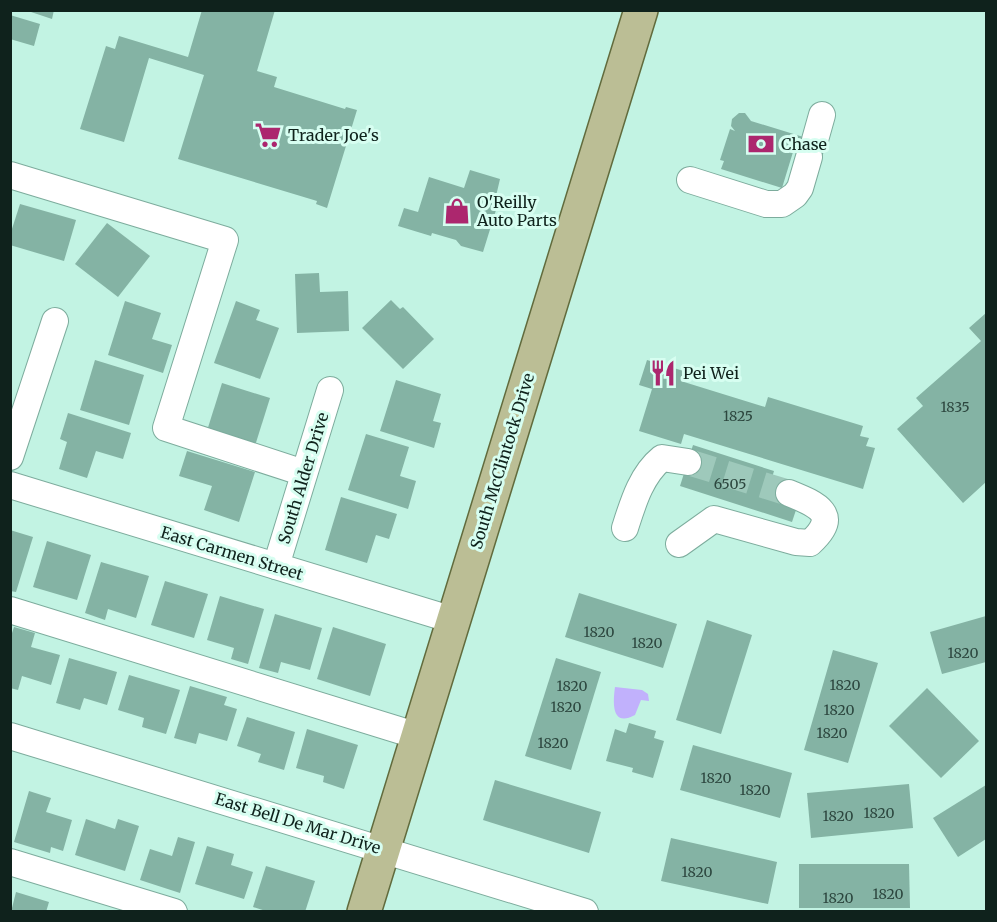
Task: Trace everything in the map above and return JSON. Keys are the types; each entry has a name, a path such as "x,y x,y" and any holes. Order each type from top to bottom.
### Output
{"main road":[{"name":"South McClintock Drive","path":"364,912 637,11"}],"street":[{"path":"690,180 766,204 782,204 795,195 800,188 822,115"},
{"path":"10,175 225,240 165,428 304,473"},
{"path":"10,457 55,321"},
{"name":"South Alder Drive","path":"276,566 330,390"},
{"path":"625,528 642,482 654,464 662,458 688,462"},
{"name":"East Carmen Street","path":"10,485 453,620"},
{"path":"679,544 714,519 796,542 810,543 820,534 824,526 824,514 816,504 789,493"},
{"path":"10,610 418,736"},
{"name":"East Bell De Mar Drive","path":"10,736 585,912"},
{"path":"10,862 174,912"}],"shaded area":[{"path":"615,687 642,690 648,694 649,701 641,700 635,715 621,718 615,712"}],"building":[{"path":"25,10 54,10 52,19"},
{"path":"202,10 275,10 257,71 277,77 274,87 345,109 346,107 357,110 327,208 316,204 317,201 178,159 204,75 149,58 124,142 80,129 106,46 115,49 119,36 188,57"},
{"path":"10,15 40,24 34,46 10,39"},
{"name":"Chase","path":"739,113 745,113 751,121 826,144 821,161 793,152 782,188 721,169 724,161 720,160 730,129 735,131 731,126 732,119"},
{"name":"O'Reilly Auto Parts","path":"470,170 500,179 493,209 496,210 483,252 461,246 456,240 432,233 431,236 398,226 404,208 418,212 429,177 464,188"},
{"path":"20,204 76,220 64,261 10,245 10,235"},
{"path":"107,223 150,256 118,297 75,264"},
{"path":"319,273 320,292 348,291 349,331 297,333 295,274"},
{"path":"391,300 400,309 403,307 434,339 403,369 362,328"},
{"path":"125,301 161,313 152,339 172,345 163,373 108,355"},
{"path":"236,301 260,310 256,320 279,328 260,379 214,363"},
{"path":"986,313 986,482 963,503 897,429 923,406 916,398 981,341 969,328"},
{"path":"95,360 144,375 129,425 80,410"},
{"path":"647,360 687,372 684,382 765,407 768,397 863,426 860,436 869,438 866,446 875,448 863,489 684,434 681,444 639,431 652,389 639,385"},
{"path":"396,380 441,394 433,421 441,423 434,448 380,431"},
{"path":"222,383 270,398 254,449 206,434"},
{"path":"68,413 131,433 123,459 96,451 87,478 59,469 67,442 60,439"},
{"path":"366,434 409,447 400,476 416,481 408,509 348,490"},
{"path":"693,445 774,471 771,481 791,488 797,507 792,522 680,486"},
{"path":"187,451 255,472 239,522 204,510 212,486 179,476"},
{"path":"341,497 397,514 389,539 376,535 367,563 325,550"},
{"path":"10,530 33,537 16,592 10,591"},
{"path":"47,541 91,555 77,600 33,587"},
{"path":"101,562 149,576 136,618 108,609 105,620 85,613"},
{"path":"165,581 208,594 194,638 151,625"},
{"path":"579,593 677,624 663,668 565,637"},
{"path":"220,596 264,609 248,664 231,659 234,648 207,640"},
{"path":"275,614 322,628 310,670 281,662 278,673 259,668"},
{"path":"986,616 986,662 942,674 930,632"},
{"path":"707,620 752,635 721,734 676,720"},
{"path":"14,627 35,633 31,647 60,655 51,685 22,676 18,690 10,688 10,639"},
{"path":"333,627 386,644 370,696 317,679"},
{"path":"833,650 878,663 848,763 804,750"},
{"path":"69,658 117,672 107,705 84,698 80,710 56,703"},
{"path":"556,658 601,672 571,770 525,756"},
{"path":"129,675 180,690 166,734 142,727 144,718 118,710"},
{"path":"190,686 227,697 224,705 237,709 227,741 199,733 196,744 174,738"},
{"path":"927,688 979,741 941,778 889,726"},
{"path":"247,717 295,732 284,770 258,762 261,754 237,746"},
{"path":"629,723 656,731 654,738 664,741 653,778 632,772 633,768 606,761 615,729 626,733"},
{"path":"307,729 358,745 344,789 323,782 324,776 296,768"},
{"path":"693,745 792,773 780,818 680,790"},
{"path":"495,780 601,812 589,853 483,820"},
{"path":"909,784 913,828 811,838 807,793"},
{"path":"986,785 986,839 958,857 933,818"},
{"path":"29,791 51,798 46,812 72,820 63,851 51,847 50,853 14,842"},
{"path":"86,819 115,829 118,819 139,826 125,871 75,855"},
{"path":"178,837 195,842 180,893 140,880 150,849 172,856"},
{"path":"671,838 777,862 768,904 661,881"},
{"path":"207,846 234,854 231,865 253,872 244,899 195,884"},
{"path":"799,864 909,864 910,908 799,908"},
{"path":"266,866 315,881 305,912 269,912 253,907"},
{"path":"16,892 49,902 46,912 11,912"}],"tunnel":[{"path":"688,462 789,493"}],"place":[{"name":"Trader Joe's","path":"268,135"},
{"name":"Chase","path":"761,144"},
{"name":"O'Reilly Auto Parts","path":"457,211"},
{"name":"Pei Wei","path":"663,373"}]}
